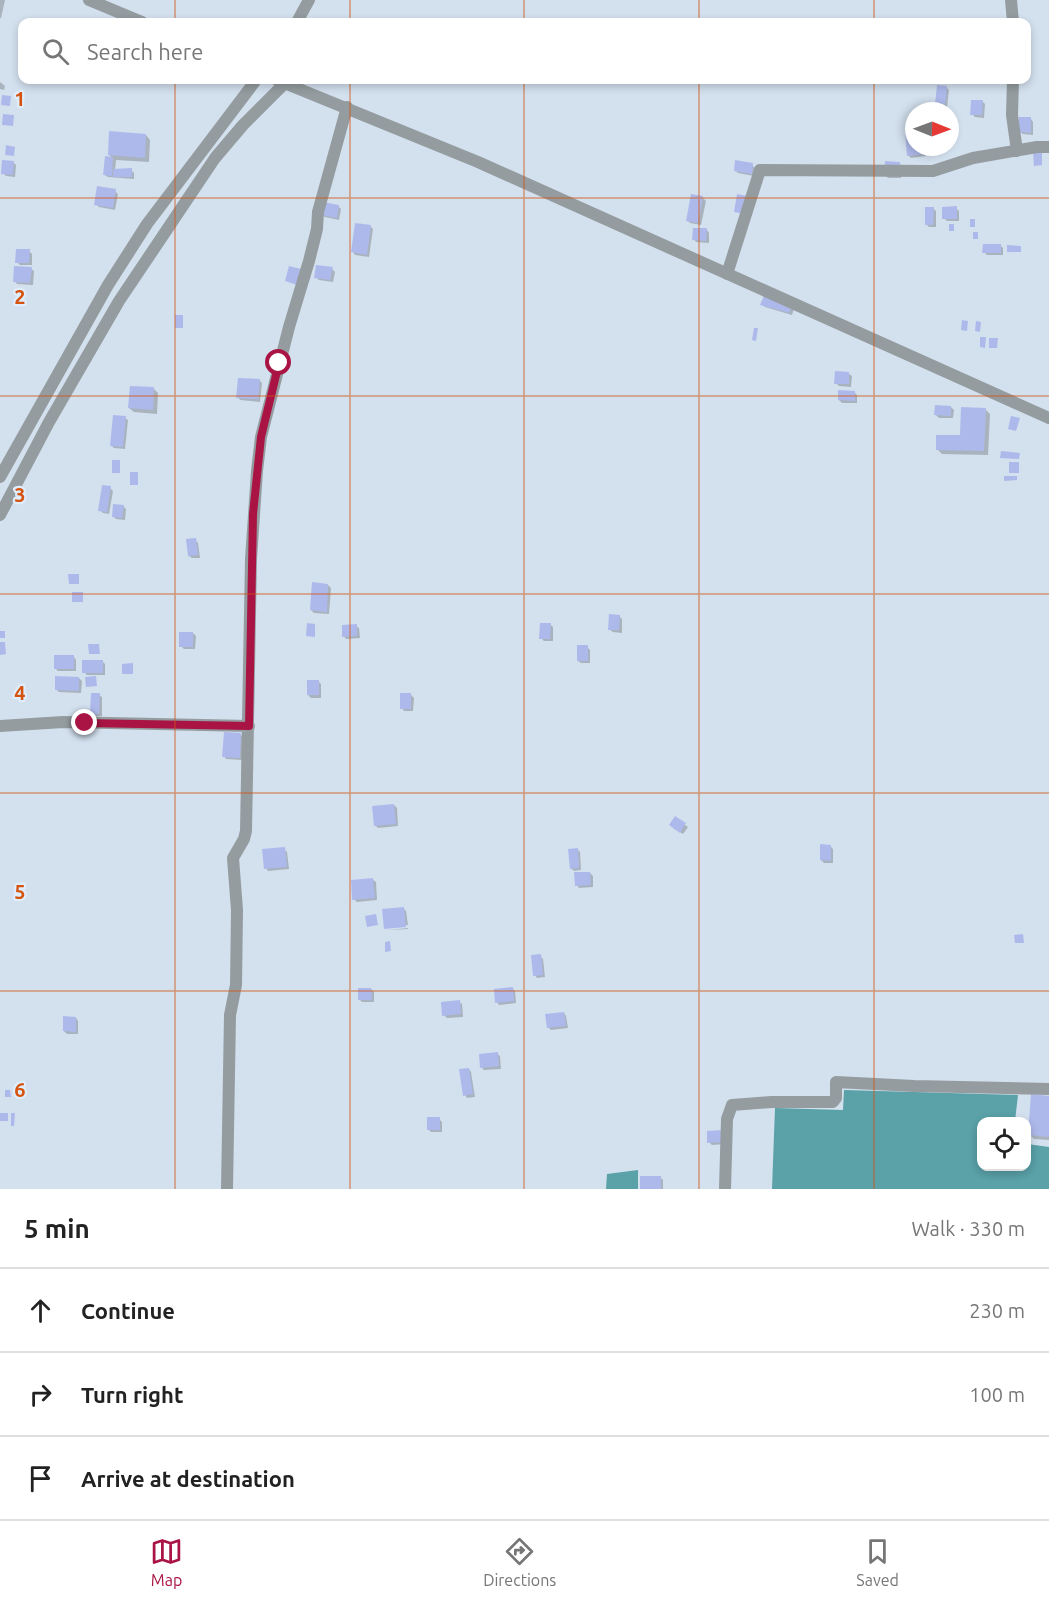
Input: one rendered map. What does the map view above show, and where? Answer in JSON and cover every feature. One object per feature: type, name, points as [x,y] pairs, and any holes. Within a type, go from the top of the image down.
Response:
[{"type":"street","points":[[89,0],[132,18]]},
{"type":"street","points":[[299,18],[309,0]]},
{"type":"street","points":[[1011,0],[1013,18]]},
{"type":"street","points":[[0,477],[108,285],[147,224],[253,84]]},
{"type":"street","points":[[0,515],[49,422],[119,301],[215,159],[278,84]]},
{"type":"street","points":[[285,84],[347,107],[478,162],[1049,418]]},
{"type":"street","points":[[1013,84],[1012,116],[1017,150]]},
{"type":"street","points":[[227,1189],[230,1015],[236,984],[237,910],[233,858],[246,831],[251,559],[261,437],[347,107]]},
{"type":"street","points":[[727,274],[760,170],[933,171],[973,158],[1049,147]]},
{"type":"street","points":[[0,726],[63,722],[249,726]]},
{"type":"street","points":[[725,1189],[727,1119],[732,1105],[771,1102],[833,1102],[836,1098],[836,1082],[1049,1089]]},
{"type":"water","points":[[844,1090],[1018,1095],[1015,1117],[977,1117],[977,1171],[1031,1171],[1031,1145],[1049,1147],[1049,1189],[772,1189],[775,1108],[843,1110]]},
{"type":"water","points":[[638,1170],[638,1189],[606,1189],[607,1174]]},
{"type":"building","points":[[937,85],[947,86],[945,102],[935,102]]},
{"type":"building","points":[[2,95],[11,96],[10,106],[1,105]]},
{"type":"building","points":[[971,100],[983,100],[982,115],[970,115]]},
{"type":"building","points":[[3,114],[14,115],[13,126],[2,125]]},
{"type":"building","points":[[1019,117],[1031,117],[1031,133],[1019,132]]},
{"type":"building","points":[[109,131],[146,134],[145,158],[108,155]]},
{"type":"building","points":[[6,145],[15,147],[14,156],[5,155]]},
{"type":"building","points":[[1033,152],[1042,152],[1042,165],[1034,166]]},
{"type":"building","points":[[105,156],[113,157],[112,176],[103,175]]},
{"type":"building","points":[[2,160],[14,161],[13,175],[1,174]]},
{"type":"building","points":[[735,160],[753,163],[752,174],[734,171]]},
{"type":"building","points":[[885,161],[900,162],[899,176],[884,176]]},
{"type":"building","points":[[132,168],[132,177],[113,177],[113,169]]},
{"type":"building","points":[[97,186],[116,189],[113,208],[94,205]]},
{"type":"building","points":[[691,194],[703,196],[698,223],[686,221]]},
{"type":"building","points":[[737,194],[747,196],[744,214],[734,212]]},
{"type":"building","points":[[323,202],[339,205],[337,218],[321,215]]},
{"type":"building","points":[[957,206],[957,219],[942,219],[942,207]]},
{"type":"building","points":[[925,207],[934,207],[933,225],[925,225]]},
{"type":"building","points":[[970,219],[975,219],[975,227],[970,227]]},
{"type":"building","points":[[355,223],[371,225],[367,255],[351,252]]},
{"type":"building","points":[[949,224],[954,224],[954,231],[949,231]]},
{"type":"building","points":[[693,228],[707,228],[706,241],[692,240]]},
{"type":"building","points":[[973,232],[978,232],[978,239],[973,239]]},
{"type":"building","points":[[983,244],[1001,244],[1001,253],[982,253]]},
{"type":"building","points":[[1007,245],[1021,246],[1021,252],[1007,252]]},
{"type":"building","points":[[16,249],[30,249],[29,263],[15,263]]},
{"type":"building","points":[[316,265],[333,267],[330,280],[314,278]]},
{"type":"building","points":[[14,266],[32,267],[30,283],[13,282]]},
{"type":"building","points":[[289,266],[301,269],[297,285],[285,281]]},
{"type":"building","points":[[765,293],[792,305],[789,313],[760,305]]},
{"type":"building","points":[[175,315],[183,315],[183,328],[175,328]]},
{"type":"building","points":[[962,320],[968,321],[967,331],[961,330]]},
{"type":"building","points":[[976,321],[981,322],[980,332],[975,331]]},
{"type":"building","points":[[754,328],[758,328],[756,341],[752,340]]},
{"type":"building","points":[[980,337],[986,337],[985,348],[980,347]]},
{"type":"building","points":[[989,338],[998,338],[997,348],[989,348]]},
{"type":"building","points":[[835,371],[849,372],[849,384],[834,384]]},
{"type":"building","points":[[238,378],[260,379],[258,399],[236,398]]},
{"type":"building","points":[[130,386],[154,387],[153,410],[128,408]]},
{"type":"building","points":[[838,390],[855,391],[855,401],[838,400]]},
{"type":"building","points":[[935,405],[951,406],[951,416],[934,415]]},
{"type":"building","points":[[961,407],[986,408],[984,451],[936,450],[936,435],[960,435]]},
{"type":"building","points":[[113,415],[126,416],[123,447],[110,446]]},
{"type":"building","points":[[1011,416],[1020,418],[1016,431],[1008,429]]},
{"type":"building","points":[[1001,451],[1020,453],[1019,459],[1000,458]]},
{"type":"building","points":[[112,460],[120,460],[120,473],[112,473]]},
{"type":"building","points":[[1009,462],[1019,462],[1019,473],[1009,473]]},
{"type":"building","points":[[130,472],[138,472],[138,485],[130,485]]},
{"type":"building","points":[[1004,476],[1017,476],[1017,480],[1004,481]]},
{"type":"building","points":[[102,485],[111,486],[107,512],[98,511]]},
{"type":"building","points":[[113,504],[124,505],[122,518],[112,517]]},
{"type":"building","points":[[196,538],[198,555],[188,556],[186,539]]},
{"type":"building","points":[[68,574],[79,574],[79,584],[69,584]]},
{"type":"building","points":[[312,582],[328,584],[327,612],[310,610]]},
{"type":"building","points":[[72,592],[83,592],[83,602],[72,602]]},
{"type":"building","points":[[609,614],[620,615],[619,630],[608,630]]},
{"type":"building","points":[[307,623],[315,624],[315,637],[306,636]]},
{"type":"building","points":[[540,623],[551,623],[550,639],[539,639]]},
{"type":"building","points":[[357,624],[357,636],[342,637],[342,625]]},
{"type":"building","points":[[0,631],[5,631],[5,638],[0,638]]},
{"type":"building","points":[[179,632],[193,632],[193,647],[179,647]]},
{"type":"building","points":[[0,642],[5,642],[6,654],[0,655]]},
{"type":"building","points":[[88,644],[99,644],[100,654],[89,654]]},
{"type":"building","points":[[577,645],[588,645],[588,661],[577,661]]},
{"type":"building","points":[[54,655],[74,655],[74,669],[54,669]]},
{"type":"building","points":[[82,660],[103,660],[103,673],[82,673]]},
{"type":"building","points":[[133,663],[133,674],[122,674],[122,664]]},
{"type":"building","points":[[55,676],[79,677],[79,691],[55,690]]},
{"type":"building","points":[[96,676],[97,686],[86,687],[85,677]]},
{"type":"building","points":[[307,680],[319,680],[319,695],[307,695]]},
{"type":"building","points":[[91,693],[100,693],[99,714],[90,714]]},
{"type":"building","points":[[400,693],[411,693],[411,709],[400,709]]},
{"type":"building","points":[[224,732],[241,733],[240,758],[222,757]]},
{"type":"building","points":[[394,804],[396,824],[374,826],[372,806]]},
{"type":"building","points":[[675,816],[686,823],[680,833],[669,825]]},
{"type":"building","points":[[820,844],[831,845],[831,861],[820,860]]},
{"type":"building","points":[[285,847],[287,867],[264,869],[262,849]]},
{"type":"building","points":[[578,848],[579,868],[570,869],[568,849]]},
{"type":"building","points":[[574,872],[590,872],[591,885],[575,886]]},
{"type":"building","points":[[373,878],[375,898],[352,900],[351,880]]},
{"type":"building","points":[[404,907],[406,927],[384,929],[382,909]]},
{"type":"building","points":[[376,914],[378,925],[367,927],[365,916]]},
{"type":"building","points":[[1023,934],[1024,943],[1015,943],[1014,935]]},
{"type":"building","points":[[390,941],[391,951],[385,952],[385,942]]},
{"type":"building","points":[[541,954],[543,975],[533,976],[531,955]]},
{"type":"building","points":[[513,987],[514,1001],[495,1003],[494,989]]},
{"type":"building","points":[[358,988],[371,988],[372,1000],[358,1000]]},
{"type":"building","points":[[460,1000],[461,1014],[442,1016],[441,1002]]},
{"type":"building","points":[[564,1012],[566,1026],[547,1028],[545,1014]]},
{"type":"building","points":[[63,1016],[76,1017],[76,1032],[63,1031]]},
{"type":"building","points":[[498,1052],[499,1066],[480,1068],[479,1054]]},
{"type":"building","points":[[469,1068],[473,1094],[463,1096],[459,1069]]},
{"type":"building","points":[[5,1090],[10,1090],[11,1097],[5,1097]]},
{"type":"building","points":[[1031,1094],[1049,1096],[1049,1137],[1031,1135]]},
{"type":"building","points":[[0,1113],[8,1113],[8,1121],[0,1121]]},
{"type":"building","points":[[11,1113],[15,1113],[14,1126],[11,1126]]},
{"type":"building","points":[[427,1117],[440,1117],[440,1130],[427,1130]]},
{"type":"building","points":[[723,1130],[724,1142],[707,1143],[707,1131]]},
{"type":"building","points":[[640,1176],[661,1176],[661,1189],[640,1189]]},
{"type":"route","points":[[85,723],[249,726],[253,514],[261,437],[279,363]]}]
